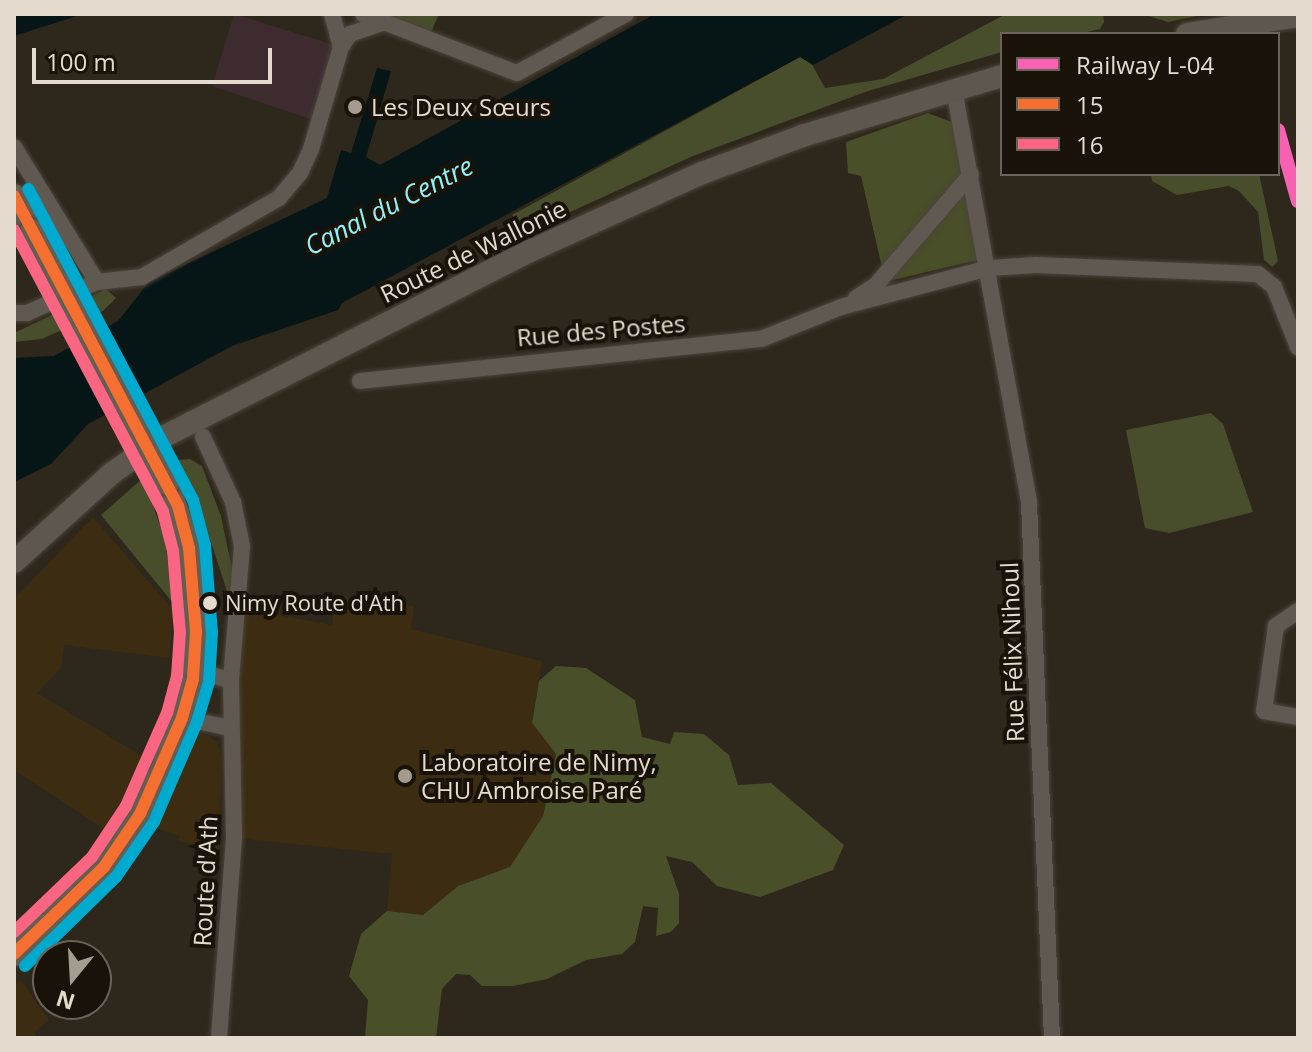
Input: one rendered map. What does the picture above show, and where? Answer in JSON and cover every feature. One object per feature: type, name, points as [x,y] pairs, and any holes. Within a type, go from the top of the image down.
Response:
[{"type":"main road","points":[[1199,32],[1298,16]]},
{"type":"main road","name":"Route de Wallonie","points":[[14,562],[112,473],[225,404],[627,206],[802,136],[1000,77]]},
{"type":"main road","points":[[14,196],[167,483],[189,548],[196,610],[194,669],[182,718],[161,773],[123,841],[86,886],[14,954]]},
{"type":"street","points":[[332,14],[341,47]]},
{"type":"street","points":[[363,14],[517,73],[626,14]]},
{"type":"street","points":[[14,313],[27,313],[97,282],[142,277],[289,189],[311,149],[341,47],[350,34],[385,22]]},
{"type":"street","points":[[954,89],[989,268]]},
{"type":"street","points":[[14,147],[97,282]]},
{"type":"street","name":"Rue des Postes","points":[[841,307],[876,285],[971,174]]},
{"type":"street","name":"Rue des Postes","points":[[360,381],[761,339],[841,307],[989,268],[1201,270],[1258,274],[1274,287],[1298,347]]},
{"type":"street","name":"Rue Félix Nihoul","points":[[989,268],[1029,503],[1052,1038]]},
{"type":"street","name":"Route d'Ath","points":[[203,437],[233,502],[242,546],[231,681],[234,838],[219,1038]]},
{"type":"street","points":[[1298,611],[1276,626],[1264,711],[1298,717]]},
{"type":"street","points":[[194,669],[231,681]]},
{"type":"street","points":[[182,718],[230,728]]},
{"type":"shaded area","points":[[234,14],[341,47],[319,122],[212,86]]},
{"type":"shaded area","points":[[93,517],[174,611],[169,658],[64,645],[61,668],[37,693],[147,759],[106,830],[14,770],[14,599]]},
{"type":"shaded area","points":[[336,596],[414,606],[411,629],[542,661],[532,723],[556,754],[543,816],[511,867],[458,886],[423,915],[387,911],[392,854],[234,838],[238,613],[257,611],[332,625]]},
{"type":"shaded area","points":[[200,732],[217,741],[221,757],[219,850],[178,841],[180,836],[153,827],[189,742]]},
{"type":"shaded area","points":[[21,980],[32,996],[32,1020],[49,1020],[35,1032],[37,1038],[14,1038],[14,986]]},
{"type":"green space","points":[[363,14],[439,14],[429,37]]},
{"type":"green space","points":[[1006,14],[1103,14],[1104,22],[1100,29],[1087,32],[1000,32],[1000,53],[868,91],[693,156],[522,234],[512,215],[800,57],[809,59],[825,88],[883,79]]},
{"type":"green space","points":[[1142,14],[1207,14],[1168,22]]},
{"type":"green space","points":[[928,113],[954,123],[978,260],[893,280],[884,276],[861,176],[848,173],[846,142]]},
{"type":"green space","points":[[1151,176],[1259,176],[1278,261],[1272,267],[1264,260],[1258,212],[1239,191],[1229,186],[1177,195],[1152,181]]},
{"type":"green space","points":[[106,289],[116,298],[103,311],[42,339],[14,342],[14,333]]},
{"type":"green space","points":[[1211,413],[1223,424],[1253,512],[1169,533],[1145,528],[1126,430]]},
{"type":"green space","points":[[190,459],[202,466],[221,516],[237,592],[234,613],[199,505],[178,460]]},
{"type":"green space","points":[[143,478],[165,539],[173,603],[101,515]]},
{"type":"green space","points":[[556,666],[586,668],[635,700],[642,737],[670,744],[674,732],[704,734],[729,755],[738,785],[771,783],[844,845],[833,870],[760,897],[717,886],[692,862],[666,856],[679,894],[679,923],[671,932],[656,936],[658,908],[643,906],[635,942],[622,954],[586,960],[547,979],[513,986],[482,986],[470,975],[456,974],[442,989],[436,1038],[365,1038],[368,1000],[349,976],[361,934],[387,911],[423,915],[458,886],[510,867],[543,816],[556,754],[532,723],[539,681]]},
{"type":"water","points":[[83,14],[14,36],[14,16]]},
{"type":"water","name":"Canal du Centre","points":[[655,14],[908,14],[813,65],[800,57],[342,303],[338,310],[232,346],[88,424],[51,464],[14,482],[14,358],[54,356],[118,321],[149,282],[327,198],[341,150],[351,153],[377,68],[391,71],[366,157],[380,165]]},
{"type":"pier","points":[[104,324],[144,399],[110,417],[70,343]]},
{"type":"rail line","name":"L-04","points":[[1280,137],[1298,201]]},
{"type":"transit line","points":[[25,966],[116,877],[154,822],[197,722],[209,682],[212,633],[205,545],[193,500],[28,189]]},
{"type":"transit line","name":"15","points":[[14,196],[178,506],[189,548],[196,632],[193,679],[182,718],[140,814],[104,867],[14,954]]},
{"type":"transit line","name":"16","points":[[14,230],[163,512],[173,551],[180,632],[177,676],[167,713],[126,806],[92,857],[14,932]]},
{"type":"place","name":"Les Deux Sœurs","points":[[355,107]]},
{"type":"place","name":"Nimy Route d'Ath","points":[[210,603]]},
{"type":"place","name":"Laboratoire de Nimy, CHU Ambroise Paré","points":[[405,776]]}]
